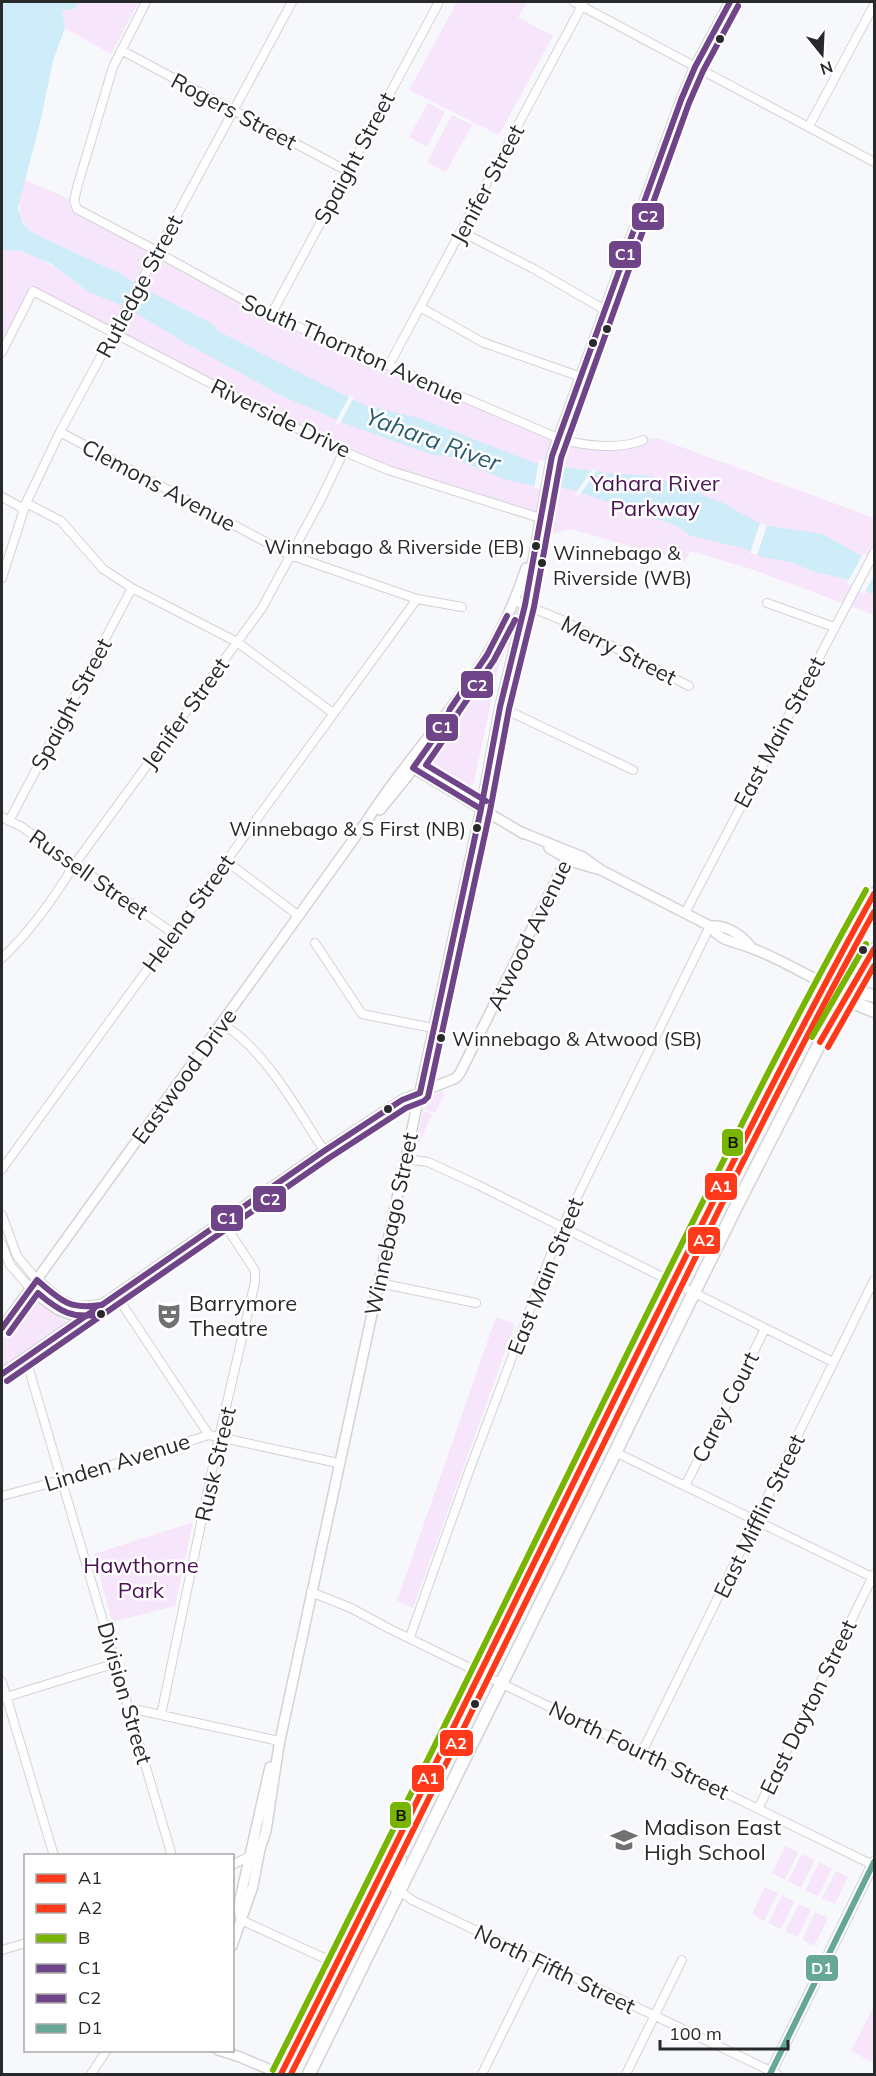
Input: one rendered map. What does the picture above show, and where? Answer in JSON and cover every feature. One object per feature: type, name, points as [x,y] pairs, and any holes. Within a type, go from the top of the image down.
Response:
[{"type":"main road","points":[[280,2074],[397,1846],[480,1672],[673,1282],[825,984],[874,894]]},
{"type":"main road","points":[[873,952],[871,963],[874,972]]},
{"type":"main road","points":[[309,2074],[501,1682],[813,1056],[873,952]]},
{"type":"main road","points":[[825,984],[833,993],[874,996]]},
{"type":"main road","points":[[848,994],[874,1011]]},
{"type":"main road","points":[[397,1846],[400,1860],[391,1882],[400,1891]]},
{"type":"street","points":[[121,50],[146,2]]},
{"type":"street","name":"Rutledge Street","points":[[2,578],[25,506],[60,432],[292,2]]},
{"type":"street","name":"Spaight Street","points":[[271,315],[439,2]]},
{"type":"street","name":"Winnebago Street","points":[[234,1940],[253,1886],[266,1831],[279,1743],[481,809],[500,706],[525,605],[552,456],[642,204],[695,67],[730,2]]},
{"type":"street","points":[[580,3],[874,162]]},
{"type":"street","name":"Jenifer Street","points":[[389,365],[462,232],[580,3]]},
{"type":"street","points":[[809,126],[874,5]]},
{"type":"street","name":"Rogers Street","points":[[121,50],[347,171]]},
{"type":"street","name":"South Thornton Avenue","points":[[121,50],[113,67],[78,184],[74,201],[77,209],[271,315],[558,438],[576,444],[612,445],[643,440]]},
{"type":"street","points":[[462,232],[534,269],[605,310]]},
{"type":"street","name":"Riverside Drive","points":[[2,352],[33,291],[282,422],[344,451],[388,470],[540,518]]},
{"type":"street","points":[[420,307],[488,345],[581,377]]},
{"type":"street","name":"Clemons Avenue","points":[[60,432],[290,555],[417,599],[462,607]]},
{"type":"street","name":"Jenifer Street","points":[[2,958],[29,928],[262,608],[320,501],[344,451]]},
{"type":"street","points":[[2,497],[54,516],[103,569],[132,588],[237,642],[333,713]]},
{"type":"street","name":"Eastwood Drive","points":[[2,1328],[222,1024],[392,782],[450,709],[487,655],[515,601],[535,543]]},
{"type":"street","name":"East Main Street","points":[[685,912],[874,554]]},
{"type":"street","name":"Spaight Street","points":[[5,819],[132,588]]},
{"type":"street","name":"Helena Street","points":[[2,1169],[417,599]]},
{"type":"street","name":"Merry Street","points":[[515,601],[562,620],[689,686]]},
{"type":"street","points":[[767,603],[834,627]]},
{"type":"street","points":[[500,706],[633,770]]},
{"type":"street","name":"Eastwood Drive","points":[[366,822],[382,807],[413,768],[444,724],[450,709]]},
{"type":"street","points":[[413,768],[521,832],[602,870],[710,926],[719,926],[739,935],[751,947],[825,984]]},
{"type":"street","name":"Russell Street","points":[[5,819],[22,827],[174,934]]},
{"type":"street","name":"Atwood Avenue","points":[[2,1374],[324,1151],[402,1100],[450,1082],[460,1073],[569,855]]},
{"type":"street","points":[[226,861],[299,916]]},
{"type":"street","name":"East Main Street","points":[[410,1637],[508,1366],[562,1228],[710,926]]},
{"type":"street","points":[[315,943],[362,1014],[433,1028]]},
{"type":"street","points":[[222,1024],[241,1036],[256,1051],[324,1151]]},
{"type":"street","points":[[405,1159],[433,1164],[833,1362]]},
{"type":"street","points":[[2,1215],[5,1235],[34,1285]]},
{"type":"street","name":"Rusk Street","points":[[161,1715],[219,1437],[256,1276],[252,1266],[223,1222]]},
{"type":"street","points":[[2,1244],[9,1265],[34,1285],[71,1307],[98,1307]]},
{"type":"street","name":"East Mifflin Street","points":[[642,1752],[833,1362],[872,1292],[874,1280]]},
{"type":"street","points":[[379,1283],[476,1303]]},
{"type":"street","points":[[116,1295],[209,1435]]},
{"type":"street","name":"Carey Court","points":[[685,1486],[765,1329]]},
{"type":"street","name":"Division Street","points":[[26,1359],[171,1854]]},
{"type":"street","name":"Linden Avenue","points":[[2,1496],[209,1435],[338,1463]]},
{"type":"street","points":[[615,1452],[874,1576]]},
{"type":"street","name":"East Dayton Street","points":[[758,1809],[874,1576]]},
{"type":"street","name":"North Fourth Street","points":[[311,1592],[351,1608],[874,1864]]},
{"type":"street","points":[[4,1698],[116,1663]]},
{"type":"street","points":[[2,1682],[4,1698],[53,1854]]},
{"type":"street","points":[[129,1708],[279,1743]]},
{"type":"street","name":"Winnebago Street","points":[[241,1920],[239,1909],[249,1857],[273,1757],[279,1743]]},
{"type":"street","points":[[234,1864],[260,1849]]},
{"type":"street","points":[[773,2074],[874,1864]]},
{"type":"street","name":"North Fifth Street","points":[[400,1891],[412,1900],[773,2074]]},
{"type":"street","points":[[241,1920],[337,1964]]},
{"type":"street","points":[[2,1950],[24,1944]]},
{"type":"street","points":[[482,2074],[538,1960]]},
{"type":"street","points":[[626,2074],[682,1960]]},
{"type":"street","points":[[91,2074],[106,2052]]},
{"type":"street","points":[[236,2054],[280,2074]]},
{"type":"green space","points":[[79,2],[139,2],[111,54],[65,28],[62,11],[75,9]]},
{"type":"green space","points":[[457,2],[527,2],[518,17],[553,36],[499,135],[409,90]]},
{"type":"green space","points":[[428,103],[445,112],[427,147],[409,137]]},
{"type":"green space","points":[[452,115],[472,125],[446,172],[427,162]]},
{"type":"green space","name":"Yahara River Parkway","points":[[25,180],[74,201],[75,206],[260,310],[558,438],[612,445],[657,438],[874,518],[874,615],[754,570],[690,551],[685,562],[571,529],[536,538],[540,519],[361,457],[34,291],[2,352],[2,250],[14,250],[37,257],[58,269],[87,291],[139,286],[121,274],[31,232],[20,213]]},
{"type":"green space","points":[[518,611],[511,639],[498,668],[474,782],[468,789],[460,790],[424,768],[421,762],[484,671]]},
{"type":"green space","points":[[440,1092],[444,1095],[435,1113],[424,1109],[431,1097]]},
{"type":"green space","points":[[423,1111],[432,1114],[419,1143],[416,1142]]},
{"type":"green space","points":[[32,1299],[69,1323],[2,1369],[2,1340]]},
{"type":"green space","points":[[496,1317],[515,1324],[413,1608],[397,1601]]},
{"type":"green space","name":"Hawthorne Park","points":[[193,1522],[175,1606],[112,1622],[94,1554]]},
{"type":"green space","points":[[785,1846],[798,1852],[785,1880],[772,1873]]},
{"type":"green space","points":[[802,1854],[815,1860],[801,1888],[788,1881]]},
{"type":"green space","points":[[819,1862],[832,1869],[818,1896],[805,1890]]},
{"type":"green space","points":[[836,1871],[848,1877],[835,1904],[822,1898]]},
{"type":"green space","points":[[765,1887],[778,1893],[764,1921],[752,1914]]},
{"type":"green space","points":[[782,1895],[794,1902],[781,1929],[768,1923]]},
{"type":"green space","points":[[799,1904],[811,1910],[798,1937],[785,1931]]},
{"type":"green space","points":[[815,1912],[828,1918],[814,1946],[802,1939]]},
{"type":"green space","points":[[874,2006],[874,2063],[851,2051]]},
{"type":"water","name":"Yahara River","points":[[2,2],[79,2],[75,9],[62,11],[65,28],[53,61],[18,208],[23,223],[31,232],[121,274],[139,286],[209,322],[220,332],[364,405],[419,418],[535,463],[616,474],[645,475],[672,482],[723,503],[769,526],[823,534],[874,563],[874,595],[846,579],[812,571],[790,562],[762,557],[743,548],[691,536],[677,526],[570,489],[530,485],[503,479],[451,457],[430,454],[349,425],[284,397],[182,341],[128,308],[87,291],[50,263],[21,251],[2,250]]},
{"type":"pier","points":[[136,281],[149,287],[134,315],[121,308]]},
{"type":"pier","points":[[350,395],[354,397],[339,425],[335,423]]},
{"type":"pier","points":[[539,460],[562,465],[557,491],[534,488]]},
{"type":"pier","points":[[593,469],[597,470],[579,496],[575,494]]},
{"type":"pier","points":[[760,523],[767,525],[757,555],[750,553]]},
{"type":"pier","points":[[863,554],[874,559],[874,575],[864,594],[847,583]]},
{"type":"transit line","name":"C1","points":[[2,1374],[324,1151],[402,1100],[420,1093],[481,809],[500,707],[525,605],[552,456],[681,100],[695,67],[730,2]]},
{"type":"transit line","name":"C2","points":[[7,1381],[329,1158],[406,1108],[428,1097],[490,811],[509,709],[534,607],[561,458],[689,103],[703,71],[738,6]]},
{"type":"transit line","name":"C1","points":[[481,809],[413,768],[444,724],[450,709],[487,655],[507,616]]},
{"type":"transit line","name":"C2","points":[[486,801],[426,765],[494,660],[515,620]]},
{"type":"transit line","name":"B","points":[[273,2070],[716,1176],[804,1003],[866,890]]},
{"type":"transit line","name":"A1","points":[[281,2074],[724,1181],[812,1008],[874,894]]},
{"type":"transit line","name":"A2","points":[[291,2074],[730,1187],[874,912]]},
{"type":"transit line","name":"B","points":[[812,1037],[866,944]]},
{"type":"transit line","name":"A1","points":[[820,1042],[874,949]]},
{"type":"transit line","name":"A2","points":[[828,1047],[874,966]]},
{"type":"transit line","name":"C1","points":[[2,1328],[37,1280],[59,1298],[73,1305],[101,1305]]},
{"type":"transit line","name":"C2","points":[[9,1333],[38,1293],[68,1313],[83,1316],[102,1314]]},
{"type":"transit line","name":"D1","points":[[770,2074],[874,1862]]},
{"type":"place","name":"Winnebago & Riverside (EB)","points":[[536,546]]},
{"type":"place","name":"Winnebago & Riverside (WB)","points":[[542,563]]},
{"type":"place","name":"Winnebago & S First (NB)","points":[[477,828]]},
{"type":"place","name":"Winnebago & Atwood (SB)","points":[[441,1038]]},
{"type":"place","name":"Barrymore Theatre","points":[[169,1316]]},
{"type":"place","name":"Madison East High School","points":[[624,1840]]}]
